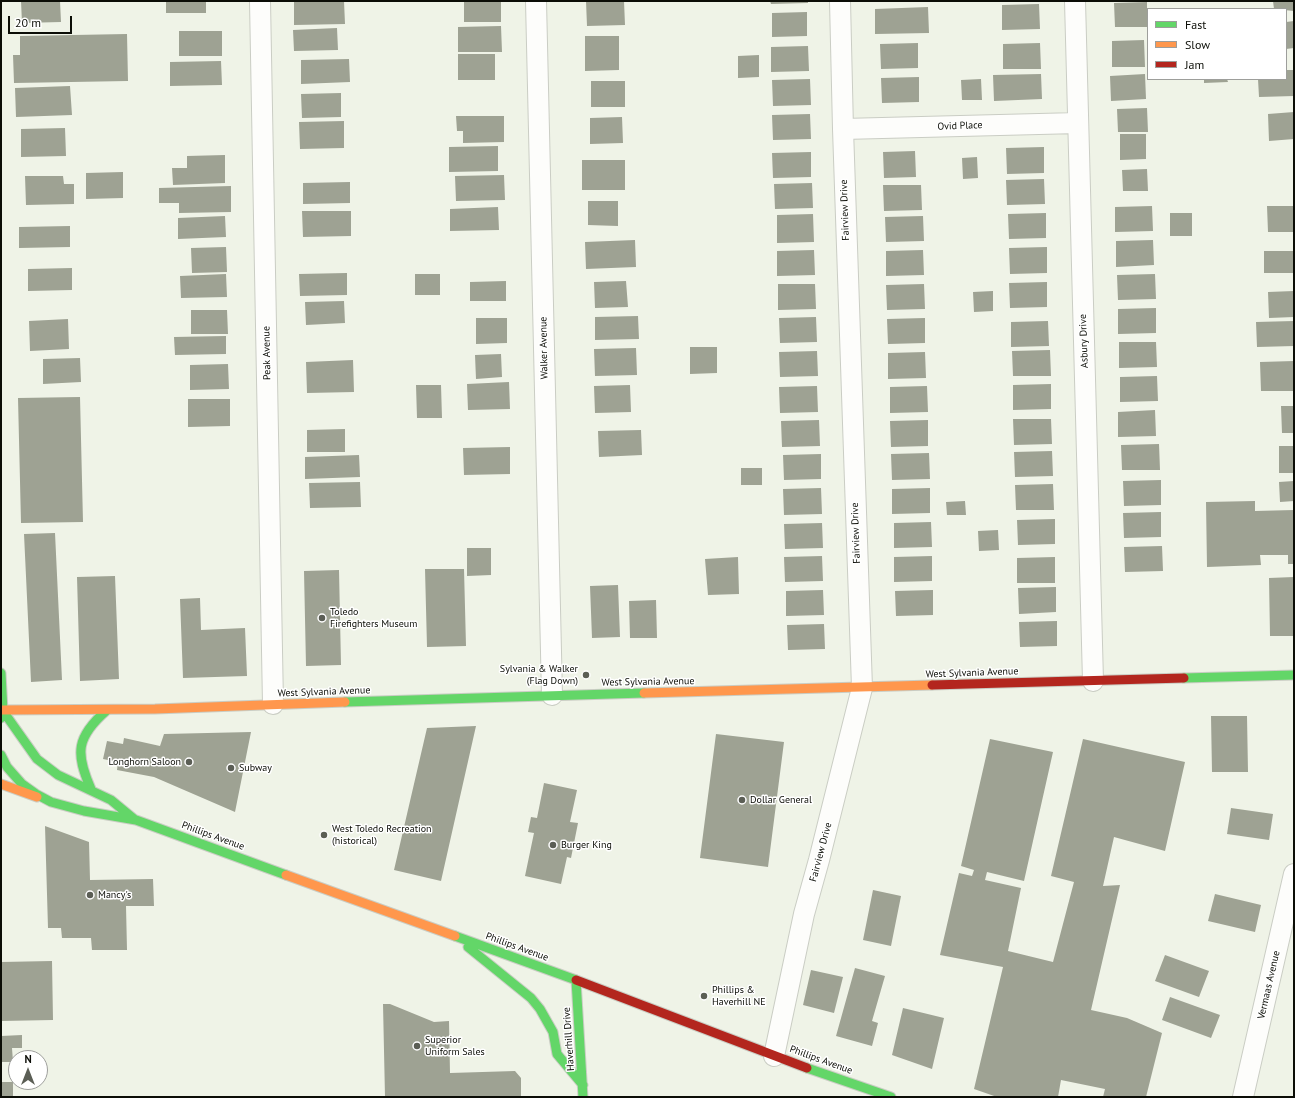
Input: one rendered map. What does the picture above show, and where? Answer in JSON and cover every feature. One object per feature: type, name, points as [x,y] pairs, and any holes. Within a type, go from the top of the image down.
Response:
[{"type":"main road","points":[[1,673],[2,713]]},
{"type":"main road","name":"West Sylvania Avenue","points":[[2,713],[552,695],[862,688],[1294,675]]},
{"type":"main road","points":[[92,789],[82,770],[78,754],[83,737],[91,722],[107,710]]},
{"type":"main road","name":"Phillips Avenue","points":[[2,713],[37,759],[58,775],[92,789],[111,800],[136,820]]},
{"type":"main road","name":"Phillips Avenue","points":[[1,755],[2,760],[16,778],[39,797],[70,808],[136,820],[452,934],[774,1056],[891,1097]]},
{"type":"main road","points":[[1,784],[39,797]]},
{"type":"main road","points":[[452,934],[531,998],[540,1009],[553,1032],[557,1054],[583,1085]]},
{"type":"main road","name":"Haverhill Drive","points":[[576,980],[584,1097]]},
{"type":"street","name":"Peak Avenue","points":[[260,1],[273,704]]},
{"type":"street","name":"Walker Avenue","points":[[536,1],[552,695]]},
{"type":"street","name":"Fairview Drive","points":[[774,1056],[804,914],[862,688],[842,129],[840,1]]},
{"type":"street","name":"Asbury Drive","points":[[1075,1],[1093,680]]},
{"type":"street","name":"Ovid Place","points":[[842,129],[1078,123]]},
{"type":"street","name":"Vermaas Avenue","points":[[1243,1097],[1294,874]]},
{"type":"building","points":[[21,1],[60,1],[61,22],[22,23]]},
{"type":"building","points":[[166,1],[206,1],[206,13],[166,13]]},
{"type":"building","points":[[294,1],[344,1],[345,24],[294,25]]},
{"type":"building","points":[[464,1],[501,1],[501,22],[464,22]]},
{"type":"building","points":[[586,1],[624,1],[625,25],[587,26]]},
{"type":"building","points":[[770,1],[808,1],[808,3],[771,4]]},
{"type":"building","points":[[1273,1],[1294,1],[1294,11],[1287,10],[1287,8],[1274,8]]},
{"type":"building","points":[[1147,2],[1147,27],[1115,27],[1114,3]]},
{"type":"building","points":[[1039,4],[1040,29],[1002,30],[1002,5]]},
{"type":"building","points":[[928,7],[929,33],[875,34],[875,9]]},
{"type":"building","points":[[807,12],[807,36],[772,37],[772,13]]},
{"type":"building","points":[[1294,21],[1294,48],[1287,49],[1287,22]]},
{"type":"building","points":[[501,26],[502,52],[458,52],[458,27]]},
{"type":"building","points":[[337,28],[338,50],[294,51],[293,30]]},
{"type":"building","points":[[179,31],[222,31],[222,56],[179,56]]},
{"type":"building","points":[[127,34],[128,81],[14,83],[13,55],[20,55],[20,36]]},
{"type":"building","points":[[585,36],[619,36],[619,70],[585,71]]},
{"type":"building","points":[[1144,40],[1145,67],[1112,67],[1112,41]]},
{"type":"building","points":[[918,43],[918,68],[881,69],[880,44]]},
{"type":"building","points":[[1040,43],[1041,69],[1003,69],[1003,44]]},
{"type":"building","points":[[808,46],[809,71],[771,72],[771,47]]},
{"type":"building","points":[[458,54],[495,54],[495,80],[458,80]]},
{"type":"building","points":[[759,55],[759,77],[738,78],[738,56]]},
{"type":"building","points":[[349,59],[350,82],[301,84],[301,60]]},
{"type":"building","points":[[221,61],[222,85],[170,86],[170,62]]},
{"type":"building","points":[[1287,70],[1294,70],[1294,96],[1259,97],[1258,80],[1287,80]]},
{"type":"building","points":[[1041,74],[1042,99],[994,101],[993,75]]},
{"type":"building","points":[[1145,74],[1146,99],[1111,101],[1110,76]]},
{"type":"building","points":[[919,77],[919,102],[882,103],[881,78]]},
{"type":"building","points":[[810,79],[811,105],[773,106],[772,80]]},
{"type":"building","points":[[981,79],[982,100],[962,100],[961,80]]},
{"type":"building","points":[[1204,80],[1227,80],[1228,82],[1204,83]]},
{"type":"building","points":[[591,81],[625,81],[625,107],[591,107]]},
{"type":"building","points":[[70,86],[72,115],[16,117],[15,88]]},
{"type":"building","points":[[341,93],[341,117],[302,118],[301,94]]},
{"type":"building","points":[[1147,108],[1148,132],[1118,132],[1117,109]]},
{"type":"building","points":[[1294,112],[1294,139],[1269,141],[1268,114]]},
{"type":"building","points":[[810,114],[811,139],[773,140],[772,115]]},
{"type":"building","points":[[456,116],[504,116],[504,142],[463,143],[463,131],[457,131]]},
{"type":"building","points":[[622,117],[623,143],[590,144],[590,118]]},
{"type":"building","points":[[344,121],[344,148],[300,149],[299,122]]},
{"type":"building","points":[[65,128],[66,156],[21,157],[21,129]]},
{"type":"building","points":[[1120,134],[1146,134],[1146,159],[1120,160]]},
{"type":"building","points":[[498,146],[498,171],[449,172],[449,147]]},
{"type":"building","points":[[1044,147],[1044,173],[1007,174],[1006,148]]},
{"type":"building","points":[[915,151],[916,177],[884,178],[883,152]]},
{"type":"building","points":[[811,152],[811,177],[773,178],[772,153]]},
{"type":"building","points":[[225,155],[225,183],[173,185],[172,168],[187,168],[187,156]]},
{"type":"building","points":[[977,157],[978,178],[963,179],[962,158]]},
{"type":"building","points":[[582,160],[625,160],[625,190],[582,190]]},
{"type":"building","points":[[1147,169],[1148,191],[1123,191],[1122,170]]},
{"type":"building","points":[[123,172],[123,198],[86,199],[86,173]]},
{"type":"building","points":[[504,175],[505,200],[456,201],[455,176]]},
{"type":"building","points":[[25,176],[63,176],[64,184],[74,184],[74,204],[26,205]]},
{"type":"building","points":[[1044,179],[1045,204],[1007,205],[1006,180]]},
{"type":"building","points":[[350,182],[350,203],[303,204],[303,183]]},
{"type":"building","points":[[812,183],[813,208],[775,209],[774,184]]},
{"type":"building","points":[[883,185],[921,185],[922,210],[884,211]]},
{"type":"building","points":[[231,186],[231,212],[179,213],[179,203],[159,203],[159,188]]},
{"type":"building","points":[[588,201],[618,201],[618,226],[588,225]]},
{"type":"building","points":[[1152,206],[1153,231],[1115,232],[1115,207]]},
{"type":"building","points":[[1267,206],[1294,206],[1294,232],[1268,232]]},
{"type":"building","points":[[498,207],[499,230],[450,231],[450,209]]},
{"type":"building","points":[[302,211],[351,211],[351,236],[303,237]]},
{"type":"building","points":[[1046,213],[1046,238],[1009,239],[1008,214]]},
{"type":"building","points":[[1170,213],[1192,213],[1192,236],[1170,236]]},
{"type":"building","points":[[813,214],[814,242],[777,243],[777,215]]},
{"type":"building","points":[[225,216],[226,237],[178,239],[178,218]]},
{"type":"building","points":[[923,216],[924,241],[886,242],[885,217]]},
{"type":"building","points":[[70,226],[70,247],[19,248],[19,227]]},
{"type":"building","points":[[635,240],[636,267],[586,269],[585,242]]},
{"type":"building","points":[[1153,240],[1154,265],[1116,267],[1116,241]]},
{"type":"building","points":[[226,247],[227,272],[192,273],[191,248]]},
{"type":"building","points":[[1047,247],[1047,273],[1010,274],[1009,248]]},
{"type":"building","points":[[814,250],[815,275],[777,276],[777,251]]},
{"type":"building","points":[[923,250],[924,275],[886,276],[886,251]]},
{"type":"building","points":[[1264,251],[1294,251],[1294,273],[1264,273]]},
{"type":"building","points":[[72,268],[72,290],[28,291],[28,269]]},
{"type":"building","points":[[347,273],[347,295],[300,296],[299,274]]},
{"type":"building","points":[[226,274],[227,297],[181,298],[180,276]]},
{"type":"building","points":[[415,274],[440,274],[440,295],[415,295]]},
{"type":"building","points":[[1155,274],[1156,299],[1118,300],[1117,275]]},
{"type":"building","points":[[506,281],[506,301],[470,301],[470,282]]},
{"type":"building","points":[[626,281],[628,307],[595,308],[594,282]]},
{"type":"building","points":[[1047,282],[1047,307],[1010,308],[1009,283]]},
{"type":"building","points":[[778,284],[815,284],[816,309],[778,310]]},
{"type":"building","points":[[924,284],[925,309],[887,310],[886,285]]},
{"type":"building","points":[[993,291],[993,311],[974,312],[973,292]]},
{"type":"building","points":[[1294,291],[1294,317],[1269,318],[1268,292]]},
{"type":"building","points":[[344,301],[345,323],[306,325],[305,302]]},
{"type":"building","points":[[1156,308],[1156,333],[1118,334],[1118,309]]},
{"type":"building","points":[[191,310],[227,310],[228,334],[191,334]]},
{"type":"building","points":[[638,316],[639,339],[595,340],[595,317]]},
{"type":"building","points":[[816,317],[817,342],[780,343],[779,318]]},
{"type":"building","points":[[476,318],[507,318],[507,343],[476,344]]},
{"type":"building","points":[[925,318],[925,343],[888,344],[887,319]]},
{"type":"building","points":[[68,319],[69,349],[30,351],[29,321]]},
{"type":"building","points":[[1048,321],[1049,346],[1011,347],[1011,322]]},
{"type":"building","points":[[1294,321],[1294,346],[1257,347],[1256,322]]},
{"type":"building","points":[[226,336],[226,354],[175,355],[174,337]]},
{"type":"building","points":[[1119,342],[1156,342],[1157,367],[1119,368]]},
{"type":"building","points":[[690,347],[717,347],[717,373],[690,374]]},
{"type":"building","points":[[636,348],[637,375],[595,376],[594,349]]},
{"type":"building","points":[[1050,350],[1051,376],[1013,376],[1012,351]]},
{"type":"building","points":[[817,351],[818,376],[780,377],[779,352]]},
{"type":"building","points":[[925,352],[926,378],[888,379],[888,353]]},
{"type":"building","points":[[501,354],[502,377],[476,379],[475,355]]},
{"type":"building","points":[[80,358],[81,382],[43,384],[43,359]]},
{"type":"building","points":[[353,360],[354,392],[307,393],[306,362]]},
{"type":"building","points":[[1294,361],[1294,391],[1261,391],[1260,362]]},
{"type":"building","points":[[228,364],[229,389],[190,390],[190,365]]},
{"type":"building","points":[[1157,376],[1158,401],[1120,402],[1120,377]]},
{"type":"building","points":[[509,382],[510,409],[468,410],[467,384]]},
{"type":"building","points":[[1051,384],[1051,409],[1013,410],[1013,385]]},
{"type":"building","points":[[416,385],[441,385],[442,418],[417,418]]},
{"type":"building","points":[[630,385],[631,412],[595,413],[594,386]]},
{"type":"building","points":[[817,386],[818,412],[780,413],[779,387]]},
{"type":"building","points":[[927,386],[928,412],[890,413],[890,387]]},
{"type":"building","points":[[80,397],[83,522],[21,523],[18,398]]},
{"type":"building","points":[[188,399],[230,399],[230,426],[188,427]]},
{"type":"building","points":[[1281,406],[1294,406],[1294,433],[1282,433]]},
{"type":"building","points":[[1155,410],[1156,436],[1118,437],[1118,412]]},
{"type":"building","points":[[1013,419],[1051,419],[1052,444],[1014,445]]},
{"type":"building","points":[[819,420],[820,446],[782,447],[781,421]]},
{"type":"building","points":[[928,420],[928,446],[891,447],[890,421]]},
{"type":"building","points":[[345,429],[345,452],[307,452],[307,430]]},
{"type":"building","points":[[641,430],[642,455],[599,457],[598,431]]},
{"type":"building","points":[[1159,444],[1160,470],[1122,470],[1121,445]]},
{"type":"building","points":[[1279,446],[1294,446],[1294,473],[1279,473]]},
{"type":"building","points":[[510,447],[510,474],[464,475],[463,448]]},
{"type":"building","points":[[1052,451],[1053,476],[1015,477],[1014,452]]},
{"type":"building","points":[[929,453],[930,479],[892,480],[891,454]]},
{"type":"building","points":[[821,454],[821,479],[784,480],[783,455]]},
{"type":"building","points":[[359,455],[360,477],[305,479],[305,457]]},
{"type":"building","points":[[741,468],[762,468],[762,485],[741,485]]},
{"type":"building","points":[[1161,480],[1161,505],[1124,506],[1123,481]]},
{"type":"building","points":[[1294,481],[1294,501],[1280,502],[1279,482]]},
{"type":"building","points":[[360,482],[361,507],[310,508],[309,483]]},
{"type":"building","points":[[1053,484],[1054,510],[1016,510],[1015,485]]},
{"type":"building","points":[[821,488],[822,514],[784,515],[783,489]]},
{"type":"building","points":[[930,488],[930,513],[892,514],[892,489]]},
{"type":"building","points":[[965,501],[966,515],[947,515],[946,502]]},
{"type":"building","points":[[1255,501],[1255,511],[1294,510],[1294,564],[1288,564],[1288,555],[1260,555],[1261,565],[1207,567],[1206,502]]},
{"type":"building","points":[[1161,512],[1161,537],[1124,538],[1123,513]]},
{"type":"building","points":[[1055,519],[1055,544],[1018,545],[1017,520]]},
{"type":"building","points":[[931,522],[932,547],[894,548],[894,523]]},
{"type":"building","points":[[822,523],[823,548],[785,549],[784,524]]},
{"type":"building","points":[[998,530],[999,550],[979,551],[978,531]]},
{"type":"building","points":[[55,533],[62,680],[31,682],[24,534]]},
{"type":"building","points":[[1162,546],[1163,571],[1125,572],[1124,547]]},
{"type":"building","points":[[467,548],[491,548],[491,575],[467,576]]},
{"type":"building","points":[[822,556],[823,581],[785,582],[784,557]]},
{"type":"building","points":[[932,556],[932,581],[894,582],[894,557]]},
{"type":"building","points":[[738,557],[739,594],[708,595],[705,559]]},
{"type":"building","points":[[1055,557],[1055,583],[1017,583],[1017,558]]},
{"type":"building","points":[[425,569],[464,569],[466,646],[427,647]]},
{"type":"building","name":"Toledo Firefighters Museum","points":[[339,570],[341,665],[306,666],[304,571]]},
{"type":"building","points":[[115,576],[119,679],[80,681],[77,577]]},
{"type":"building","points":[[1294,577],[1294,636],[1270,636],[1269,578]]},
{"type":"building","points":[[618,585],[620,637],[592,638],[590,586]]},
{"type":"building","points":[[1056,587],[1056,612],[1019,614],[1018,588]]},
{"type":"building","points":[[823,590],[824,615],[786,616],[786,591]]},
{"type":"building","points":[[933,590],[933,615],[896,616],[895,591]]},
{"type":"building","points":[[200,598],[201,630],[245,628],[247,676],[183,678],[180,599]]},
{"type":"building","points":[[656,600],[657,638],[630,638],[629,601]]},
{"type":"building","points":[[1057,621],[1057,646],[1020,647],[1019,622]]},
{"type":"building","points":[[824,624],[825,649],[788,650],[787,625]]},
{"type":"building","points":[[1211,716],[1247,716],[1248,772],[1212,772]]},
{"type":"building","points":[[476,726],[441,881],[394,870],[427,728]]},
{"type":"building","points":[[251,732],[235,812],[154,777],[117,770],[118,762],[103,759],[107,741],[123,744],[124,738],[160,746],[164,734]]},
{"type":"building","name":"Dollar General","points":[[716,734],[784,742],[768,867],[700,858]]},
{"type":"building","points":[[990,739],[1053,752],[1024,881],[987,872],[985,880],[1021,888],[1008,951],[1053,962],[1074,882],[1051,876],[1083,739],[1185,762],[1165,851],[1114,837],[1103,886],[1120,885],[1091,1010],[1127,1018],[1162,1033],[1146,1097],[1103,1097],[1105,1089],[1061,1080],[1058,1097],[997,1097],[974,1089],[1003,967],[940,955],[959,873],[972,876],[974,870],[961,866]]},
{"type":"building","name":"Burger King","points":[[544,783],[577,790],[570,822],[578,823],[571,858],[567,857],[561,884],[525,876],[534,833],[528,832],[531,817],[537,818]]},
{"type":"building","points":[[1231,808],[1273,814],[1269,840],[1227,834]]},
{"type":"building","points":[[45,826],[89,842],[90,880],[153,879],[154,906],[126,906],[127,950],[92,950],[91,938],[62,938],[61,928],[48,928]]},
{"type":"building","points":[[873,890],[901,896],[891,946],[863,940]]},
{"type":"building","points":[[1215,894],[1261,905],[1255,932],[1208,921]]},
{"type":"building","points":[[1165,955],[1209,971],[1199,997],[1155,981]]},
{"type":"building","points":[[52,961],[53,1020],[1,1021],[1,962]]},
{"type":"building","points":[[855,968],[885,976],[872,1021],[878,1023],[872,1046],[836,1036]]},
{"type":"building","points":[[811,970],[843,977],[834,1013],[803,1005]]},
{"type":"building","points":[[1170,997],[1220,1015],[1211,1038],[1162,1020]]},
{"type":"building","name":"Superior Uniform Sales","points":[[383,1004],[390,1004],[434,1022],[449,1021],[450,1073],[515,1071],[521,1078],[521,1097],[385,1097]]},
{"type":"building","points":[[903,1008],[944,1018],[932,1069],[892,1055]]},
{"type":"building","points":[[22,1035],[22,1048],[12,1048],[12,1050],[8,1050],[8,1062],[1,1062],[1,1036]]},
{"type":"building","points":[[1,1082],[8,1082],[8,1090],[13,1090],[13,1097],[1,1097]]},
{"type":"traffic: fast","points":[[1,673],[3,711],[1,718]]},
{"type":"traffic: fast","points":[[1184,678],[1294,675]]},
{"type":"traffic: fast","points":[[345,702],[644,693]]},
{"type":"traffic: fast","points":[[91,789],[82,765],[81,746],[89,729],[107,710]]},
{"type":"traffic: fast","points":[[3,711],[37,759],[58,775],[111,800],[134,819]]},
{"type":"traffic: fast","points":[[1,755],[7,767],[22,784],[51,802],[84,811],[136,820],[286,875]]},
{"type":"traffic: fast","points":[[455,936],[576,980],[583,1097]]},
{"type":"traffic: fast","points":[[468,947],[531,998],[540,1009],[553,1032],[557,1054],[583,1085]]},
{"type":"traffic: fast","points":[[807,1068],[891,1097]]},
{"type":"traffic: slow","points":[[644,693],[932,685]]},
{"type":"traffic: slow","points":[[1,710],[155,709],[345,702]]},
{"type":"traffic: slow","points":[[1,784],[37,797]]},
{"type":"traffic: slow","points":[[286,875],[455,936]]},
{"type":"traffic: jam","points":[[932,685],[1184,678]]},
{"type":"traffic: jam","points":[[576,980],[807,1068]]},
{"type":"place","name":"Toledo Firefighters Museum","points":[[322,618]]},
{"type":"place","name":"Sylvania & Walker (Flag Down)","points":[[586,675]]},
{"type":"place","name":"Longhorn Saloon","points":[[189,762]]},
{"type":"place","name":"Subway","points":[[231,768]]},
{"type":"place","name":"Dollar General","points":[[742,800]]},
{"type":"place","name":"West Toledo Recreation (historical)","points":[[324,835]]},
{"type":"place","name":"Burger King","points":[[553,845]]},
{"type":"place","name":"Mancy's","points":[[90,895]]},
{"type":"place","name":"Phillips & Haverhill NE","points":[[704,996]]},
{"type":"place","name":"Superior Uniform Sales","points":[[417,1046]]}]
